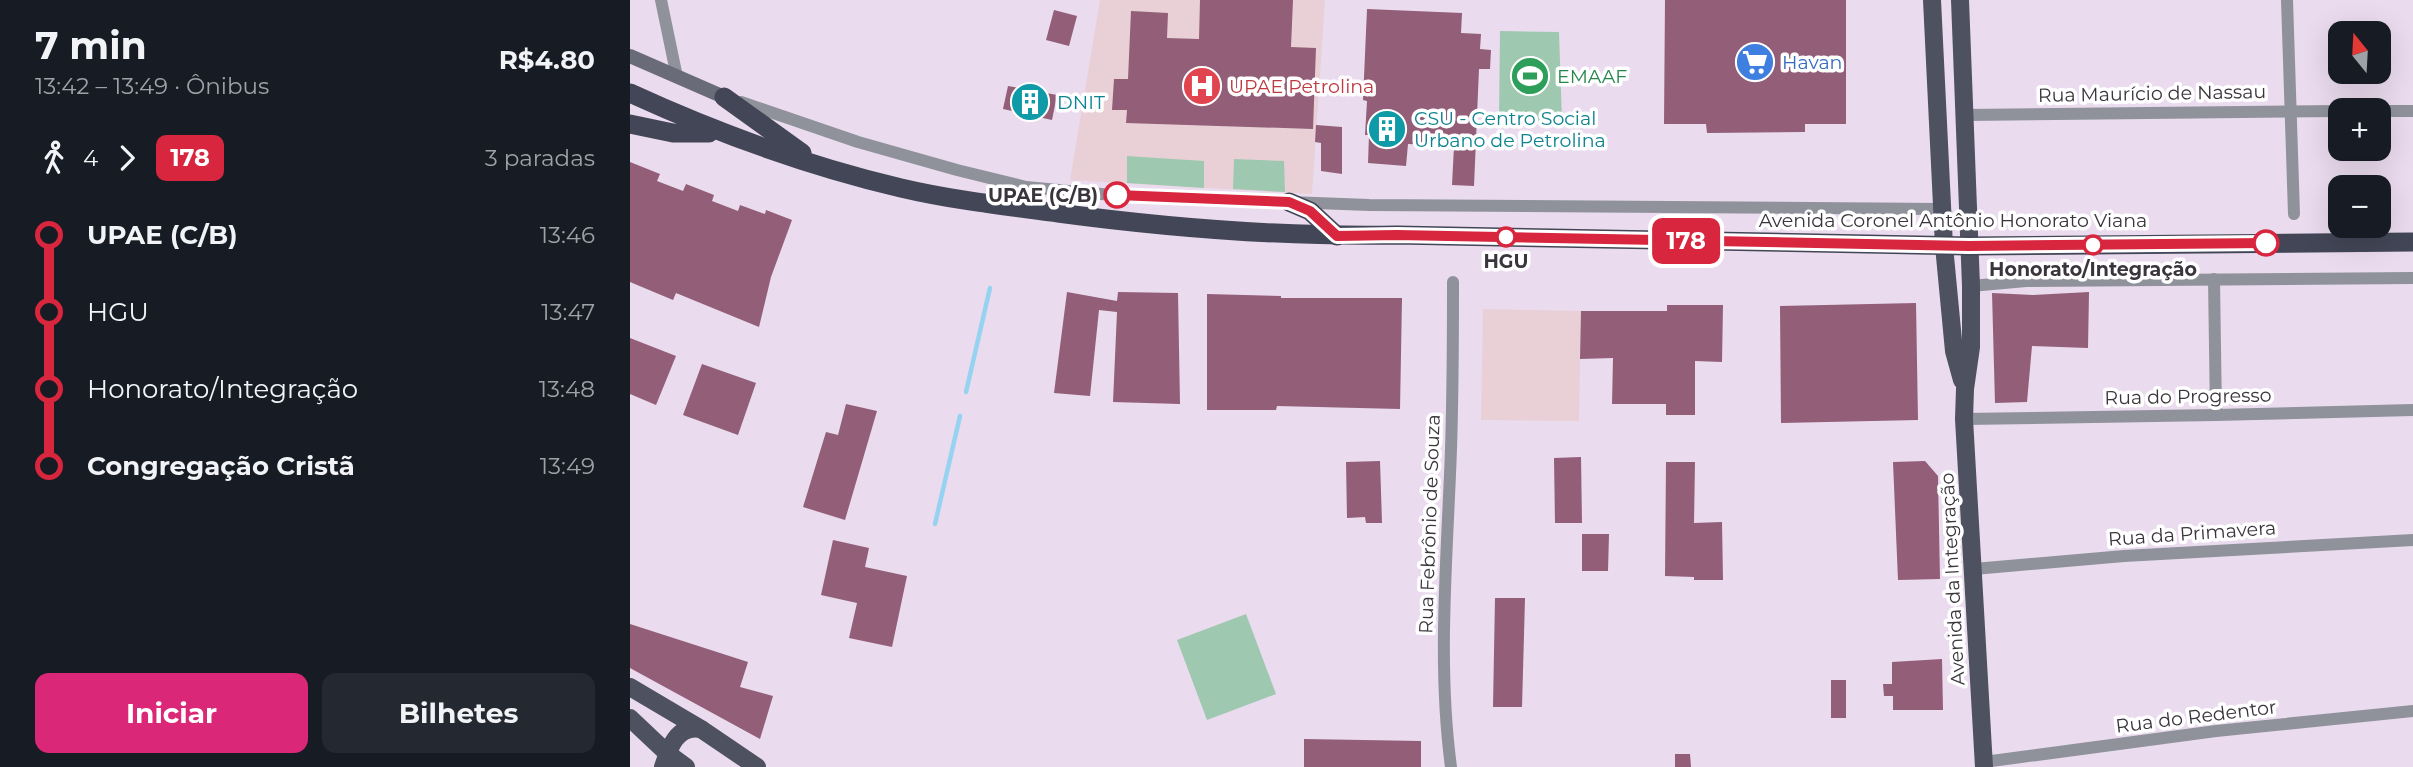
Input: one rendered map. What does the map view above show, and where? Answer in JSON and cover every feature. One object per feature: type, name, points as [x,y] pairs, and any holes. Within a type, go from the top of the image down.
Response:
[{"type":"highway","name":"Avenida Coronel Antônio Honorato Viana","points":[[630,93],[692,122],[723,133],[899,188],[946,198],[1159,226],[1337,236],[1411,235],[1944,246],[2413,242]]},
{"type":"highway","points":[[724,97],[817,164]]},
{"type":"highway","points":[[630,124],[673,133],[723,133]]},
{"type":"highway","points":[[1289,202],[1310,211],[1337,236]]},
{"type":"main road","name":"Avenida da Integração","points":[[1932,0],[1944,246],[1954,351],[1965,390]]},
{"type":"main road","name":"Avenida da Integração","points":[[1960,0],[1971,286],[1971,346],[1964,419],[1984,764]]},
{"type":"main road","points":[[630,57],[724,97]]},
{"type":"main road","points":[[630,687],[701,729],[757,767]]},
{"type":"main road","points":[[630,718],[665,760],[686,767]]},
{"type":"main road","points":[[665,760],[681,732],[687,728],[701,729]]},
{"type":"street","points":[[661,0],[677,77]]},
{"type":"street","points":[[2287,0],[2294,214]]},
{"type":"street","points":[[724,97],[858,142],[957,170],[1026,187],[1112,195],[1453,206],[1942,209]]},
{"type":"street","name":"Rua Maurício de Nassau","points":[[1965,115],[2328,111]]},
{"type":"street","points":[[2391,111],[2413,111]]},
{"type":"street","points":[[1971,286],[2026,281],[2413,278]]},
{"type":"street","points":[[2214,279],[2216,415]]},
{"type":"street","name":"Rua Febrônio de Souza","points":[[1451,767],[1445,722],[1445,589],[1452,440],[1453,282]]},
{"type":"street","name":"Rua do Progresso","points":[[1964,419],[2413,410]]},
{"type":"street","name":"Rua da Primavera","points":[[1974,569],[2124,556],[2413,540]]},
{"type":"street","name":"Rua do Redentor","points":[[1984,764],[2216,731],[2413,711]]},
{"type":"shaded area","name":"UPAE Petrolina","points":[[1100,0],[1325,0],[1312,194],[1070,180]]},
{"type":"shaded area","name":"HGU","points":[[1483,309],[1581,311],[1579,421],[1481,420]]},
{"type":"green space","name":"EMAAF","points":[[1500,31],[1559,32],[1562,121],[1499,120]]},
{"type":"green space","points":[[1127,156],[1204,161],[1204,188],[1127,183]]},
{"type":"green space","points":[[1234,159],[1284,161],[1285,192],[1233,189]]},
{"type":"green space","points":[[1246,614],[1276,694],[1207,720],[1177,640]]},
{"type":"building","name":"UPAE Petrolina","points":[[1200,0],[1293,0],[1291,47],[1316,48],[1313,129],[1126,123],[1127,110],[1112,110],[1114,79],[1128,79],[1131,11],[1168,13],[1167,38],[1199,39]]},
{"type":"building","name":"Havan","points":[[1665,0],[1846,0],[1846,124],[1805,124],[1805,132],[1707,133],[1706,124],[1664,124]]},
{"type":"building","points":[[1367,9],[1462,13],[1461,33],[1481,34],[1480,49],[1491,50],[1490,69],[1479,69],[1474,186],[1452,185],[1454,146],[1408,144],[1406,166],[1368,163],[1369,135],[1365,135],[1367,101],[1363,100]]},
{"type":"building","points":[[1054,10],[1077,16],[1069,46],[1046,40]]},
{"type":"building","name":"DNIT","points":[[1008,86],[1057,95],[1052,120],[1003,109]]},
{"type":"building","points":[[1316,125],[1342,127],[1342,174],[1321,171],[1321,143],[1315,142]]},
{"type":"building","points":[[630,162],[660,174],[657,181],[683,191],[686,184],[714,195],[712,201],[738,211],[740,205],[765,214],[766,210],[792,220],[771,277],[759,327],[676,293],[673,300],[630,282]]},
{"type":"building","points":[[1067,292],[1117,301],[1118,292],[1178,293],[1180,404],[1113,402],[1117,312],[1099,310],[1090,396],[1054,393]]},
{"type":"building","points":[[2089,292],[2088,348],[2032,346],[2027,402],[1995,403],[1992,293],[2033,295]]},
{"type":"building","points":[[1207,294],[1281,298],[1402,298],[1400,409],[1277,406],[1276,410],[1207,410]]},
{"type":"building","points":[[1916,303],[1918,420],[1781,423],[1780,306]]},
{"type":"building","points":[[1667,305],[1723,305],[1722,362],[1695,361],[1695,415],[1666,415],[1666,404],[1612,404],[1613,358],[1580,359],[1581,311],[1667,311]]},
{"type":"building","points":[[630,338],[676,356],[656,405],[630,394]]},
{"type":"building","points":[[702,364],[756,383],[738,435],[683,415]]},
{"type":"building","points":[[846,404],[877,411],[845,520],[803,507],[826,432],[838,435]]},
{"type":"building","points":[[1581,457],[1582,523],[1555,523],[1554,458]]},
{"type":"building","points":[[1380,461],[1382,523],[1366,523],[1365,517],[1347,518],[1346,462]]},
{"type":"building","points":[[1925,461],[1938,476],[1940,579],[1898,580],[1893,462]]},
{"type":"building","points":[[1666,462],[1695,462],[1694,523],[1722,522],[1723,580],[1665,576]]},
{"type":"building","points":[[1582,534],[1609,534],[1608,571],[1582,571]]},
{"type":"building","points":[[833,540],[869,548],[865,567],[907,576],[892,647],[849,638],[857,603],[821,595]]},
{"type":"building","points":[[1495,598],[1525,598],[1522,707],[1493,707]]},
{"type":"building","points":[[630,624],[748,662],[740,687],[773,696],[760,739],[630,668]]},
{"type":"building","points":[[1942,659],[1943,710],[1893,710],[1893,696],[1884,696],[1883,684],[1892,684],[1892,662]]},
{"type":"building","points":[[1831,680],[1846,680],[1846,718],[1831,718]]},
{"type":"building","points":[[1304,739],[1421,741],[1421,767],[1304,767]]},
{"type":"building","points":[[1675,754],[1690,754],[1691,767],[1675,767]]},
{"type":"waterway","points":[[966,392],[990,288]]},
{"type":"waterway","points":[[935,524],[960,416]]},
{"type":"bus line","name":"178","points":[[1117,195],[1289,202],[1310,211],[1337,236],[1969,246],[2266,243]]},
{"type":"place","name":"Havan","points":[[1755,62]]},
{"type":"place","name":"EMAAF","points":[[1530,76]]},
{"type":"place","name":"UPAE Petrolina","points":[[1202,86]]},
{"type":"place","name":"DNIT","points":[[1030,102]]},
{"type":"place","name":"CSU - Centro Social Urbano de Petrolina","points":[[1387,129]]},
{"type":"place","name":"UPAE (C/B)","points":[[1117,195]]},
{"type":"place","name":"HGU","points":[[1506,237]]},
{"type":"place","name":"Honorato/Integração","points":[[2093,245]]}]
